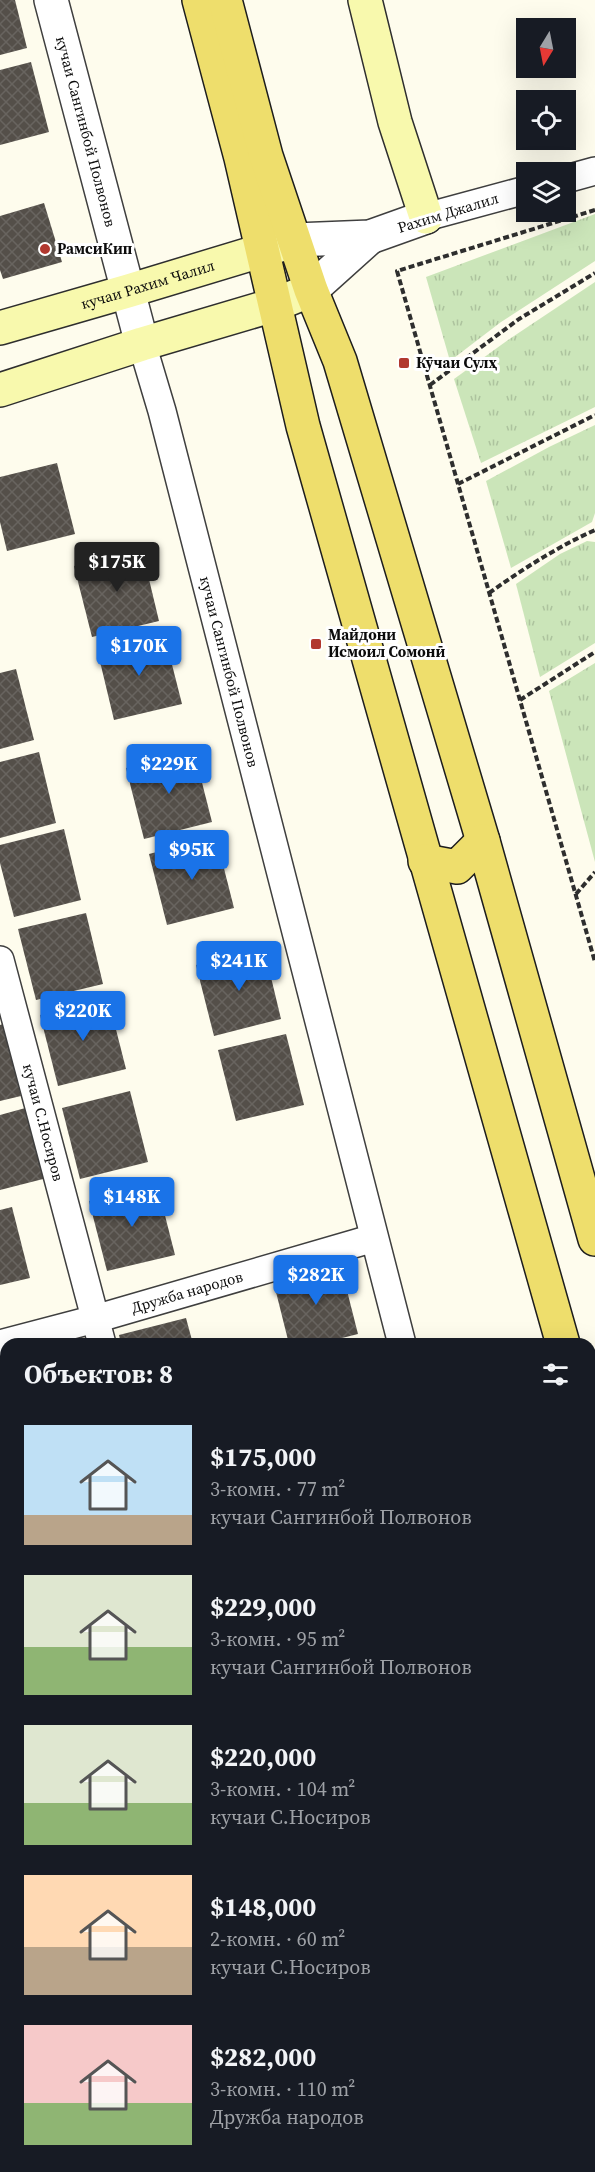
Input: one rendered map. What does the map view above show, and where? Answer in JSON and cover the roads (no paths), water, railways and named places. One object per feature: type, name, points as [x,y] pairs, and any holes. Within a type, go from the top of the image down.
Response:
[{"type":"main road","points":[[199,0],[241,158],[303,426],[561,1338]]},
{"type":"main road","points":[[225,0],[266,156],[312,290],[340,360],[587,1183],[595,1239]]},
{"type":"main road","points":[[366,0],[395,122],[426,217]]},
{"type":"main road","name":"кучаи Рахим Чалил","points":[[0,328],[295,240]]},
{"type":"main road","points":[[0,390],[142,344],[218,323],[312,290]]},
{"type":"main road","points":[[425,861],[457,867],[483,841]]},
{"type":"street","name":"кучаи Сангинбой Полвонов","points":[[51,0],[142,344],[165,422],[400,1338]]},
{"type":"street","points":[[576,176],[595,171]]},
{"type":"street","name":"Рахим Джалил","points":[[370,237],[426,217],[516,193]]},
{"type":"street","points":[[295,240],[370,237]]},
{"type":"street","points":[[312,290],[370,237]]},
{"type":"street","name":"кучаи С.Носиров","points":[[0,960],[98,1331]]},
{"type":"street","name":"Дружба народов","points":[[45,1338],[98,1331],[374,1238]]},
{"type":"place","name":"РамсиКип","points":[[45,249]]},
{"type":"place","name":"Кӯчаи Сулҳ","points":[[404,363]]},
{"type":"place","name":"Майдони Исмоил Сомонӣ","points":[[316,644]]}]
